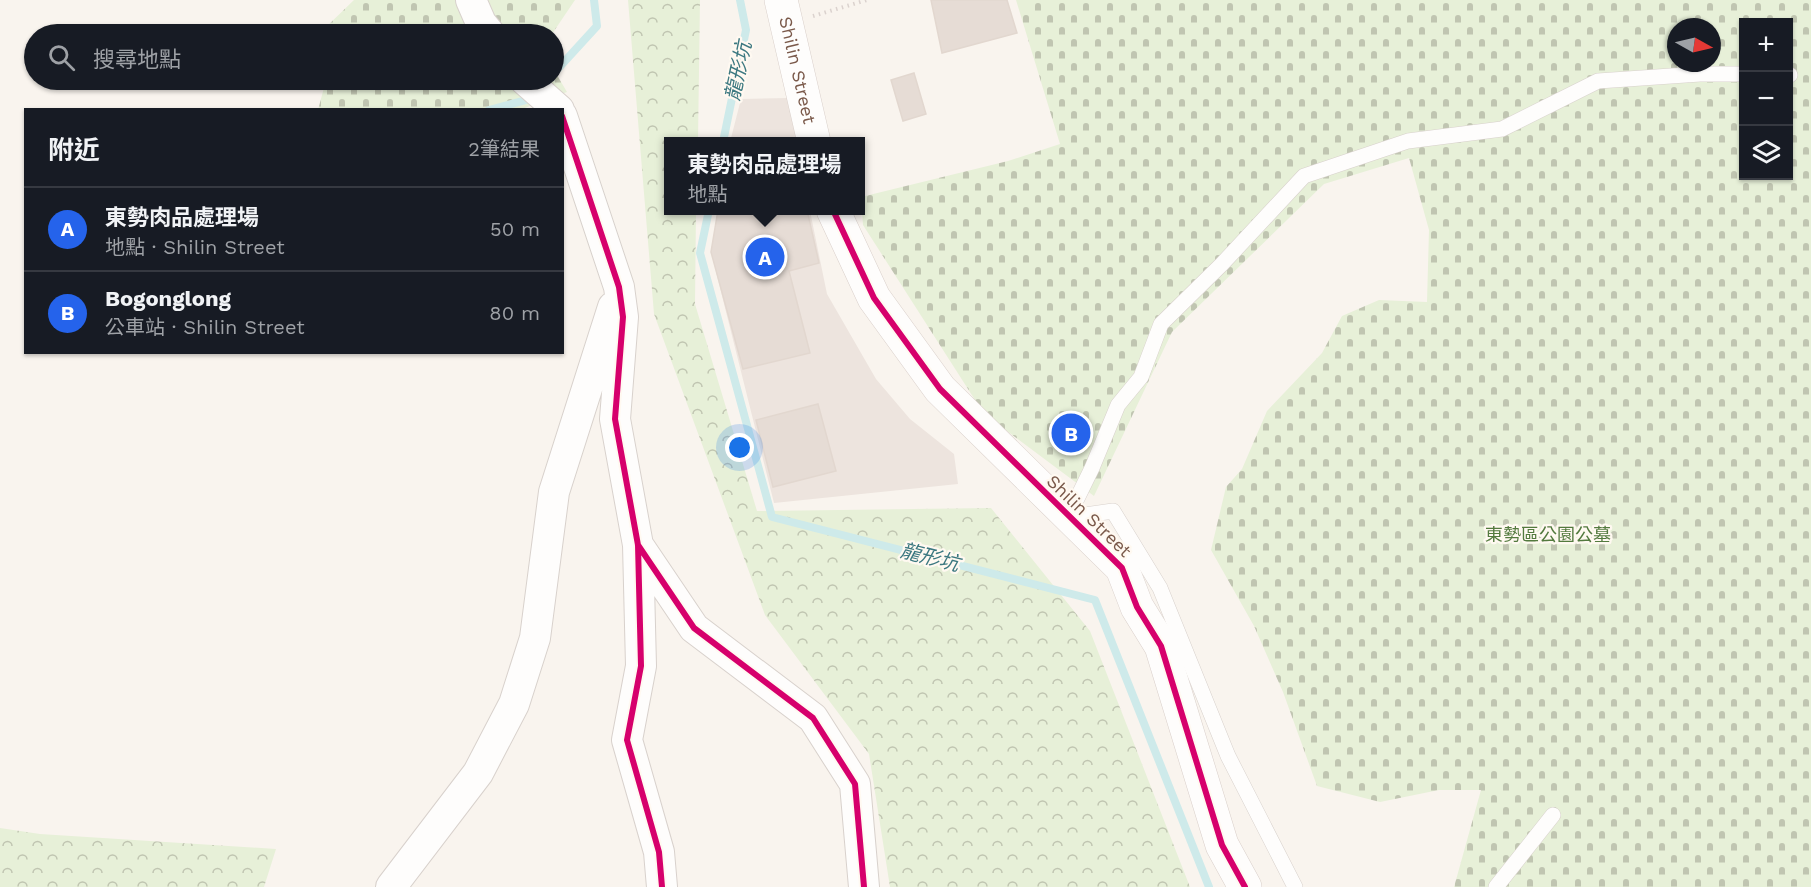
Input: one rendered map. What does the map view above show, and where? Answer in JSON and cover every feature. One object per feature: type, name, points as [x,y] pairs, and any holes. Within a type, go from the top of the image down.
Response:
[{"type":"street","points":[[471,0],[482,24]]},
{"type":"street","name":"Shilin Street","points":[[784,12],[813,137]]},
{"type":"street","points":[[536,90],[557,108]]},
{"type":"street","points":[[564,122],[619,287],[623,317],[615,419],[638,545],[641,666],[627,740],[659,852],[662,887]]},
{"type":"street","name":"Shilin Street","points":[[835,215],[874,298],[940,389],[1122,568],[1137,607],[1161,646],[1222,845],[1245,887]]},
{"type":"street","points":[[391,887],[478,773],[514,704],[535,638],[554,492],[619,287]]},
{"type":"street","points":[[638,545],[694,628],[813,718],[855,784],[864,887]]},
{"type":"lane","points":[[1068,517],[1092,468],[1118,405],[1142,377],[1161,324],[1222,264],[1304,176],[1408,141],[1502,129],[1598,81],[1700,74],[1739,74]]},
{"type":"lane","points":[[1068,517],[1113,511],[1154,578],[1228,756],[1295,887]]},
{"type":"lane","points":[[1496,887],[1553,815]]},
{"type":"path","points":[[784,12],[867,0]]},
{"type":"shaded area","points":[[788,98],[796,137],[731,137],[741,99]]},
{"type":"shaded area","points":[[717,215],[811,215],[827,294],[876,379],[910,419],[954,454],[958,484],[774,503],[711,252]]},
{"type":"green space","points":[[354,0],[575,0],[559,24],[329,24]]},
{"type":"green space","points":[[628,0],[700,0],[698,137],[664,137],[664,215],[696,215],[695,304],[757,511],[991,508],[1090,631],[1190,887],[890,887],[869,754],[765,615],[654,314]]},
{"type":"green space","name":"東勢區公園公墓","points":[[1016,0],[1811,0],[1811,887],[1454,887],[1481,790],[1439,790],[1380,802],[1317,786],[1283,692],[1254,626],[1211,550],[1226,487],[1242,469],[1267,411],[1322,353],[1342,316],[1379,300],[1427,302],[1429,230],[1409,158],[1324,184],[1172,332],[1094,496],[984,414],[863,225],[865,196],[1008,161],[1060,144]]},
{"type":"green space","points":[[564,87],[567,92],[525,108],[319,108],[323,90],[564,90]]},
{"type":"green space","points":[[0,828],[40,834],[276,849],[264,887],[0,887]]},
{"type":"building","points":[[931,0],[1007,0],[1017,33],[942,53]]},
{"type":"building","points":[[914,73],[926,114],[903,121],[891,80]]},
{"type":"building","points":[[717,215],[808,215],[819,263],[789,271],[810,353],[743,369],[711,252]]},
{"type":"building","points":[[818,404],[836,471],[773,487],[756,420]]},
{"type":"waterway","points":[[564,62],[597,26],[594,0]]},
{"type":"waterway","name":"龍形坑","points":[[724,137],[746,30],[740,0]]},
{"type":"waterway","points":[[496,108],[530,99],[539,90]]},
{"type":"waterway","name":"龍形坑","points":[[708,215],[700,253],[772,517],[1095,600],[1209,887]]},
{"type":"cycle path","points":[[564,122],[619,287],[623,317],[615,419],[638,545],[641,666],[627,740],[659,852],[662,887]]},
{"type":"cycle path","points":[[835,215],[874,298],[940,389],[1122,568],[1137,607],[1161,646],[1222,845],[1245,887]]},
{"type":"cycle path","points":[[638,545],[694,628],[813,718],[855,784],[864,887]]},
{"type":"place","name":"東勢肉品處理場","points":[[765,257]]},
{"type":"place","name":"Bogonglong","points":[[1071,433]]}]
